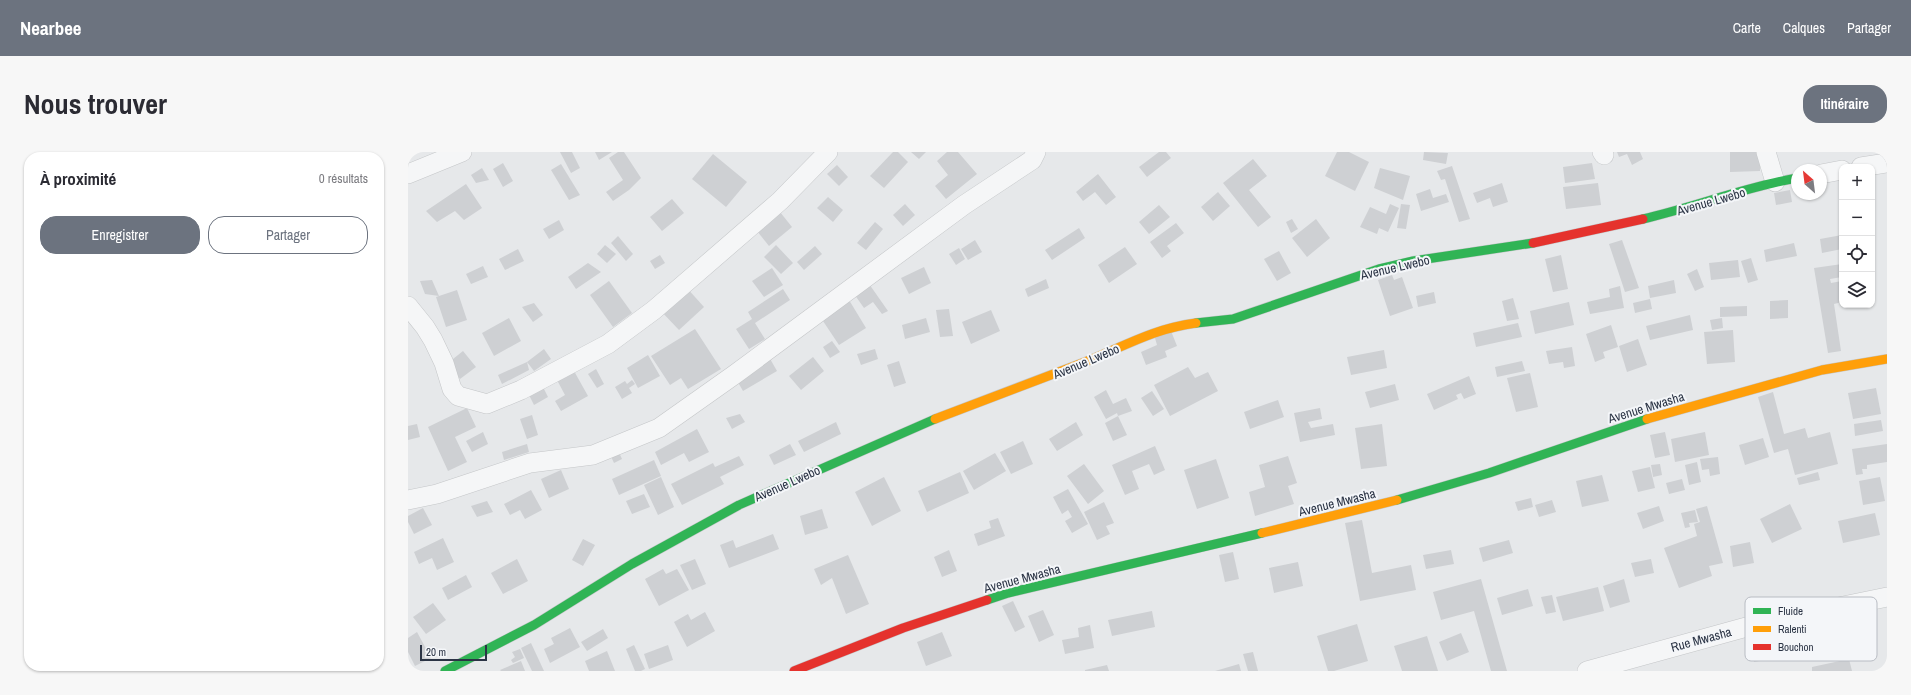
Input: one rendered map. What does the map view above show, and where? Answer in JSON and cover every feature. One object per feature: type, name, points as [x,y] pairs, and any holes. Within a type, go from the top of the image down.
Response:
[{"type":"street","points":[[408,174],[462,152]]},
{"type":"street","points":[[408,306],[425,327],[433,340],[444,363],[452,390],[458,396],[487,404],[521,390],[608,344],[654,310],[780,201],[828,152]]},
{"type":"street","points":[[408,500],[437,494],[530,463],[593,456],[659,428],[734,375],[964,204],[1032,160],[1036,152]]},
{"type":"street","points":[[1766,152],[1775,182]]},
{"type":"street","points":[[1875,165],[1887,163]]},
{"type":"street","points":[[1827,173],[1839,171]]},
{"type":"street","name":"Avenue Lwebo","points":[[445,671],[500,644],[534,625],[632,564],[739,504],[925,423],[1087,361],[1150,333],[1174,326],[1233,320],[1379,269],[1413,261],[1544,241],[1672,212],[1775,182],[1791,179]]},
{"type":"street","name":"Avenue Mwasha","points":[[794,671],[903,628],[1008,593],[1384,504],[1489,473],[1636,422],[1822,370],[1887,359]]},
{"type":"street","name":"Rue Mwasha","points":[[1877,598],[1887,596]]},
{"type":"street","name":"Rue Mwasha","points":[[1587,671],[1745,627]]},
{"type":"building","points":[[560,152],[572,152],[580,168],[571,173]]},
{"type":"building","points":[[595,152],[612,152],[599,160]]},
{"type":"building","points":[[618,152],[624,152],[641,178],[629,190],[613,201],[606,192],[623,180],[609,158]]},
{"type":"building","points":[[893,152],[898,152],[908,162],[884,188],[870,176]]},
{"type":"building","points":[[911,152],[926,152],[919,159]]},
{"type":"building","points":[[947,152],[958,152],[977,174],[946,199],[935,186],[948,175],[937,161]]},
{"type":"building","points":[[1159,152],[1166,152],[1171,158],[1147,177],[1139,167]]},
{"type":"building","points":[[1337,152],[1349,152],[1369,162],[1355,191],[1325,176]]},
{"type":"building","points":[[1424,152],[1448,153],[1446,164],[1423,160]]},
{"type":"building","points":[[1617,152],[1640,152],[1643,159],[1632,165],[1627,154],[1619,157]]},
{"type":"building","points":[[1730,152],[1760,152],[1760,171],[1730,172]]},
{"type":"building","points":[[713,154],[747,182],[726,207],[692,179]]},
{"type":"building","points":[[1253,159],[1267,176],[1249,190],[1271,217],[1258,227],[1223,183]]},
{"type":"building","points":[[503,163],[513,181],[503,187],[493,169]]},
{"type":"building","points":[[1592,163],[1595,179],[1565,183],[1563,167]]},
{"type":"building","points":[[561,164],[580,195],[569,200],[551,170]]},
{"type":"building","points":[[837,165],[848,177],[839,186],[827,174]]},
{"type":"building","points":[[1452,166],[1470,219],[1459,222],[1445,179],[1441,180],[1437,171]]},
{"type":"building","points":[[482,168],[489,180],[476,183],[471,175]]},
{"type":"building","points":[[1380,168],[1410,176],[1403,200],[1374,188]]},
{"type":"building","points":[[1098,174],[1116,197],[1106,205],[1095,192],[1083,201],[1076,192]]},
{"type":"building","points":[[1502,183],[1508,202],[1493,207],[1490,198],[1477,203],[1473,193]]},
{"type":"building","points":[[1598,183],[1601,205],[1566,209],[1563,187]]},
{"type":"building","points":[[466,184],[482,208],[464,220],[455,211],[437,222],[426,211]]},
{"type":"building","points":[[1430,189],[1433,198],[1446,194],[1449,202],[1421,211],[1416,194]]},
{"type":"building","points":[[1790,190],[1792,202],[1776,205],[1774,193]]},
{"type":"building","points":[[1218,192],[1230,206],[1213,221],[1201,207]]},
{"type":"building","points":[[828,197],[843,210],[833,222],[817,208]]},
{"type":"building","points":[[672,199],[684,213],[662,231],[650,217]]},
{"type":"building","points":[[905,204],[915,215],[903,226],[893,215]]},
{"type":"building","points":[[1390,204],[1399,208],[1388,232],[1379,228],[1377,234],[1360,227],[1370,207],[1386,214]]},
{"type":"building","points":[[1401,204],[1410,205],[1406,229],[1397,228]]},
{"type":"building","points":[[1159,205],[1170,217],[1149,234],[1139,222]]},
{"type":"building","points":[[780,212],[792,227],[769,246],[757,231]]},
{"type":"building","points":[[1292,219],[1298,229],[1291,233],[1286,222]]},
{"type":"building","points":[[1316,219],[1330,238],[1307,257],[1292,238]]},
{"type":"building","points":[[559,220],[564,230],[549,239],[543,229]]},
{"type":"building","points":[[875,222],[883,229],[866,250],[857,243]]},
{"type":"building","points":[[1176,223],[1184,233],[1167,246],[1171,251],[1162,258],[1150,242]]},
{"type":"building","points":[[1079,228],[1085,238],[1052,260],[1045,250]]},
{"type":"building","points":[[618,236],[633,254],[626,261],[611,243]]},
{"type":"building","points":[[1839,236],[1839,250],[1822,253],[1820,239]]},
{"type":"building","points":[[975,240],[982,252],[968,260],[961,249]]},
{"type":"building","points":[[1622,240],[1639,288],[1625,292],[1609,244]]},
{"type":"building","points":[[1794,243],[1797,256],[1766,262],[1764,250]]},
{"type":"building","points":[[605,245],[616,254],[607,263],[597,254]]},
{"type":"building","points":[[776,245],[793,263],[781,274],[764,257]]},
{"type":"building","points":[[815,246],[822,254],[804,270],[797,262]]},
{"type":"building","points":[[1125,247],[1137,264],[1109,283],[1098,265]]},
{"type":"building","points":[[959,248],[965,259],[956,265],[949,254]]},
{"type":"building","points":[[518,249],[524,261],[505,270],[499,259]]},
{"type":"building","points":[[1279,251],[1291,273],[1277,281],[1264,259]]},
{"type":"building","points":[[660,255],[665,263],[655,269],[650,261]]},
{"type":"building","points":[[1561,255],[1568,289],[1553,292],[1545,259]]},
{"type":"building","points":[[1751,258],[1758,280],[1748,283],[1741,261]]},
{"type":"building","points":[[1738,260],[1740,277],[1711,280],[1709,263]]},
{"type":"building","points":[[588,263],[601,272],[576,289],[568,277]]},
{"type":"building","points":[[1839,264],[1839,278],[1830,279],[1831,283],[1839,282],[1839,303],[1834,304],[1841,351],[1828,353],[1814,268]]},
{"type":"building","points":[[483,266],[488,277],[471,284],[466,274]]},
{"type":"building","points":[[924,267],[931,283],[909,294],[901,278]]},
{"type":"building","points":[[772,268],[783,285],[764,297],[752,281]]},
{"type":"building","points":[[1697,269],[1704,287],[1695,291],[1687,274]]},
{"type":"building","points":[[1392,275],[1394,280],[1402,277],[1413,308],[1390,316],[1378,280]]},
{"type":"building","points":[[1046,279],[1049,288],[1028,297],[1025,289]]},
{"type":"building","points":[[432,280],[439,296],[425,294],[420,281]]},
{"type":"building","points":[[1674,280],[1676,293],[1650,298],[1648,286]]},
{"type":"building","points":[[609,281],[632,313],[613,327],[590,295]]},
{"type":"building","points":[[867,281],[888,311],[882,314],[873,302],[864,308],[852,291]]},
{"type":"building","points":[[1620,286],[1624,308],[1590,314],[1587,302],[1610,297],[1609,289]]},
{"type":"building","points":[[686,287],[704,307],[679,330],[660,310]]},
{"type":"building","points":[[783,289],[790,300],[755,323],[765,339],[749,349],[736,329],[752,319],[748,312]]},
{"type":"building","points":[[457,290],[467,320],[446,327],[436,297]]},
{"type":"building","points":[[1434,292],[1436,303],[1418,307],[1416,296]]},
{"type":"building","points":[[1513,298],[1519,319],[1507,321],[1502,301]]},
{"type":"building","points":[[1650,299],[1652,309],[1635,313],[1633,303]]},
{"type":"building","points":[[849,300],[866,328],[839,345],[821,318]]},
{"type":"building","points":[[1788,300],[1788,318],[1770,319],[1770,301]]},
{"type":"building","points":[[1569,302],[1574,325],[1535,334],[1530,311]]},
{"type":"building","points":[[534,303],[543,315],[533,322],[522,307]]},
{"type":"building","points":[[1747,306],[1747,316],[1720,317],[1720,307]]},
{"type":"building","points":[[949,309],[953,336],[940,337],[936,310]]},
{"type":"building","points":[[991,310],[1000,331],[971,344],[962,322]]},
{"type":"building","points":[[1690,315],[1693,330],[1650,340],[1646,326]]},
{"type":"building","points":[[509,318],[521,341],[494,356],[482,333]]},
{"type":"building","points":[[926,318],[930,332],[905,339],[902,325]]},
{"type":"building","points":[[1722,318],[1723,328],[1712,330],[1710,320]]},
{"type":"building","points":[[1518,323],[1522,337],[1476,347],[1473,333]]},
{"type":"building","points":[[1611,325],[1618,347],[1603,352],[1605,358],[1595,362],[1586,334]]},
{"type":"building","points":[[695,329],[721,369],[688,389],[681,378],[670,385],[651,356]]},
{"type":"building","points":[[1733,330],[1735,362],[1707,364],[1704,332]]},
{"type":"building","points":[[1171,331],[1177,346],[1165,351],[1167,357],[1146,365],[1141,352],[1157,345],[1155,338]]},
{"type":"building","points":[[1638,339],[1647,365],[1627,372],[1619,346]]},
{"type":"building","points":[[832,341],[840,352],[830,358],[823,347]]},
{"type":"building","points":[[1572,347],[1575,366],[1564,368],[1563,362],[1549,364],[1546,351]]},
{"type":"building","points":[[544,349],[551,359],[534,371],[527,362]]},
{"type":"building","points":[[875,349],[878,359],[861,365],[857,354]]},
{"type":"building","points":[[1384,350],[1387,368],[1351,375],[1347,357]]},
{"type":"building","points":[[463,351],[476,367],[460,379],[448,363]]},
{"type":"building","points":[[648,355],[660,376],[638,388],[627,368]]},
{"type":"building","points":[[769,357],[777,371],[743,391],[735,377]]},
{"type":"building","points":[[813,357],[824,371],[801,390],[789,376]]},
{"type":"building","points":[[899,361],[906,383],[894,387],[887,365]]},
{"type":"building","points":[[1522,361],[1525,371],[1497,377],[1495,367]]},
{"type":"building","points":[[527,362],[529,370],[502,384],[498,375]]},
{"type":"building","points":[[1188,367],[1195,378],[1208,372],[1218,391],[1170,416],[1154,385]]},
{"type":"building","points":[[596,369],[604,384],[597,388],[588,374]]},
{"type":"building","points":[[574,371],[588,396],[561,411],[555,401],[565,395],[557,380]]},
{"type":"building","points":[[1530,373],[1538,407],[1516,412],[1507,378]]},
{"type":"building","points":[[1469,376],[1476,394],[1464,399],[1461,393],[1456,395],[1458,399],[1434,410],[1427,394]]},
{"type":"building","points":[[632,380],[635,384],[629,388],[632,393],[622,399],[615,387],[625,381],[627,384]]},
{"type":"building","points":[[1395,384],[1399,400],[1370,408],[1365,392]]},
{"type":"building","points":[[542,385],[548,397],[534,405],[528,393]]},
{"type":"building","points":[[1876,388],[1881,414],[1853,419],[1848,393]]},
{"type":"building","points":[[1106,390],[1113,404],[1126,398],[1132,411],[1118,416],[1117,413],[1106,419],[1094,397]]},
{"type":"building","points":[[1152,391],[1164,409],[1153,416],[1141,398]]},
{"type":"building","points":[[1773,392],[1784,434],[1805,428],[1808,438],[1830,432],[1838,464],[1795,475],[1788,449],[1774,453],[1758,397]]},
{"type":"building","points":[[1278,400],[1284,417],[1250,429],[1244,412]]},
{"type":"building","points":[[467,408],[476,427],[455,437],[467,462],[448,471],[428,427]]},
{"type":"building","points":[[1320,408],[1322,419],[1308,422],[1311,428],[1333,424],[1335,435],[1300,442],[1294,413]]},
{"type":"building","points":[[740,414],[745,422],[732,429],[726,418]]},
{"type":"building","points":[[532,415],[538,435],[527,439],[520,419]]},
{"type":"building","points":[[1118,416],[1127,435],[1113,441],[1105,423]]},
{"type":"building","points":[[1881,420],[1883,431],[1855,436],[1854,424]]},
{"type":"building","points":[[836,422],[841,434],[804,452],[798,441]]},
{"type":"building","points":[[1076,422],[1083,435],[1057,451],[1049,439]]},
{"type":"building","points":[[417,424],[420,437],[408,440],[408,426]]},
{"type":"building","points":[[1382,424],[1387,466],[1361,469],[1355,428]]},
{"type":"building","points":[[697,429],[709,452],[689,462],[684,453],[661,465],[655,452]]},
{"type":"building","points":[[483,432],[488,444],[472,452],[466,441]]},
{"type":"building","points":[[1665,432],[1670,455],[1655,458],[1650,435]]},
{"type":"building","points":[[1705,432],[1709,455],[1675,462],[1671,439]]},
{"type":"building","points":[[1763,438],[1769,457],[1745,465],[1739,445]]},
{"type":"building","points":[[1023,441],[1033,464],[1011,474],[1000,452]]},
{"type":"building","points":[[527,444],[529,452],[504,460],[502,452]]},
{"type":"building","points":[[790,444],[796,455],[774,465],[769,455]]},
{"type":"building","points":[[1887,444],[1887,462],[1867,465],[1867,469],[1862,469],[1863,474],[1856,475],[1852,449]]},
{"type":"building","points":[[616,446],[622,459],[614,463],[608,450]]},
{"type":"building","points":[[1155,446],[1165,470],[1154,475],[1149,464],[1132,471],[1139,489],[1125,495],[1112,465]]},
{"type":"building","points":[[995,453],[1006,471],[974,490],[963,471]]},
{"type":"building","points":[[739,456],[744,465],[720,477],[724,484],[682,505],[671,484],[713,463],[715,467]]},
{"type":"building","points":[[1288,456],[1297,483],[1288,486],[1294,504],[1255,516],[1249,492],[1265,487],[1259,465]]},
{"type":"building","points":[[1718,457],[1720,474],[1710,476],[1709,469],[1702,470],[1700,459]]},
{"type":"building","points":[[1216,459],[1229,498],[1197,509],[1184,470]]},
{"type":"building","points":[[654,460],[661,476],[619,495],[612,479]]},
{"type":"building","points":[[1697,462],[1701,482],[1689,485],[1685,465]]},
{"type":"building","points":[[1084,464],[1104,491],[1088,504],[1067,476]]},
{"type":"building","points":[[1660,464],[1662,475],[1653,477],[1651,465]]},
{"type":"building","points":[[1650,467],[1655,488],[1638,492],[1632,471]]},
{"type":"building","points":[[561,470],[569,489],[549,498],[541,479]]},
{"type":"building","points":[[960,472],[969,493],[927,512],[918,491]]},
{"type":"building","points":[[1818,472],[1820,480],[1799,485],[1797,478]]},
{"type":"building","points":[[1602,475],[1609,501],[1582,507],[1576,481]]},
{"type":"building","points":[[661,477],[674,507],[658,515],[644,485]]},
{"type":"building","points":[[884,477],[901,511],[872,526],[855,492]]},
{"type":"building","points":[[1880,477],[1885,501],[1863,505],[1859,481]]},
{"type":"building","points":[[1682,479],[1685,490],[1669,494],[1666,483]]},
{"type":"building","points":[[1068,489],[1088,524],[1072,533],[1065,521],[1072,517],[1068,510],[1062,514],[1053,497]]},
{"type":"building","points":[[531,490],[542,510],[525,519],[520,510],[510,515],[504,504]]},
{"type":"building","points":[[644,494],[650,507],[632,514],[626,501]]},
{"type":"building","points":[[1531,498],[1533,507],[1518,511],[1515,502]]},
{"type":"building","points":[[1552,500],[1556,512],[1539,517],[1535,505]]},
{"type":"building","points":[[487,501],[493,512],[477,517],[471,506]]},
{"type":"building","points":[[1104,502],[1114,523],[1106,526],[1110,534],[1097,540],[1084,512]]},
{"type":"building","points":[[1790,504],[1802,529],[1772,543],[1760,519]]},
{"type":"building","points":[[1659,506],[1664,521],[1643,529],[1637,513]]},
{"type":"building","points":[[1707,506],[1723,563],[1709,566],[1712,576],[1679,588],[1664,548],[1697,536],[1694,524],[1700,522],[1696,509]]},
{"type":"building","points":[[423,508],[432,525],[414,534],[408,522],[408,516]]},
{"type":"building","points":[[822,509],[828,528],[805,535],[800,516]]},
{"type":"building","points":[[1695,510],[1698,522],[1689,523],[1690,527],[1685,528],[1681,513]]},
{"type":"building","points":[[1875,513],[1880,535],[1843,543],[1838,521]]},
{"type":"building","points":[[998,518],[1005,536],[978,546],[974,534],[991,528],[989,521]]},
{"type":"building","points":[[1362,520],[1372,573],[1411,565],[1416,590],[1360,601],[1345,523]]},
{"type":"building","points":[[773,534],[779,549],[729,568],[720,545],[733,540],[736,548]]},
{"type":"building","points":[[443,538],[454,562],[437,570],[432,558],[419,564],[414,552]]},
{"type":"building","points":[[583,539],[595,545],[583,566],[572,560]]},
{"type":"building","points":[[1509,540],[1513,553],[1483,562],[1479,548]]},
{"type":"building","points":[[1750,542],[1754,563],[1733,567],[1730,546]]},
{"type":"building","points":[[949,550],[957,571],[942,577],[934,557]]},
{"type":"building","points":[[1451,550],[1454,564],[1426,569],[1423,555]]},
{"type":"building","points":[[1233,552],[1239,579],[1225,582],[1219,555]]},
{"type":"building","points":[[848,555],[869,604],[846,614],[832,578],[821,585],[814,569]]},
{"type":"building","points":[[517,559],[528,581],[503,594],[491,573]]},
{"type":"building","points":[[695,559],[706,584],[692,590],[680,565]]},
{"type":"building","points":[[1651,559],[1654,573],[1635,577],[1631,563]]},
{"type":"building","points":[[1298,562],[1303,586],[1274,593],[1269,568]]},
{"type":"building","points":[[663,569],[666,574],[677,569],[689,590],[659,606],[645,579]]},
{"type":"building","points":[[466,575],[472,587],[448,600],[442,588]]},
{"type":"building","points":[[1481,579],[1507,671],[1491,671],[1474,611],[1441,620],[1433,592]]},
{"type":"building","points":[[1624,579],[1630,602],[1610,608],[1603,586]]},
{"type":"building","points":[[1598,587],[1604,611],[1563,621],[1556,597]]},
{"type":"building","points":[[1528,589],[1533,606],[1502,615],[1497,598]]},
{"type":"building","points":[[1552,595],[1556,612],[1546,614],[1541,597]]},
{"type":"building","points":[[1013,601],[1025,627],[1015,632],[1002,606]]},
{"type":"building","points":[[433,603],[446,620],[426,634],[413,617]]},
{"type":"building","points":[[1043,610],[1054,635],[1039,642],[1028,616]]},
{"type":"building","points":[[1152,611],[1155,627],[1112,636],[1108,620]]},
{"type":"building","points":[[705,612],[715,631],[687,647],[674,622],[688,614],[691,620]]},
{"type":"building","points":[[1357,624],[1368,661],[1334,671],[1328,671],[1317,636]]},
{"type":"building","points":[[1090,625],[1094,648],[1065,654],[1062,640],[1079,637],[1078,628]]},
{"type":"building","points":[[570,628],[580,647],[550,663],[544,649],[554,644],[551,638]]},
{"type":"building","points":[[603,629],[608,638],[587,651],[581,642]]},
{"type":"building","points":[[417,632],[431,658],[415,666],[408,652],[408,638]]},
{"type":"building","points":[[942,632],[952,656],[926,666],[917,642]]},
{"type":"building","points":[[1461,633],[1469,652],[1447,661],[1439,642]]},
{"type":"building","points":[[1427,636],[1438,671],[1402,671],[1394,646]]},
{"type":"building","points":[[531,643],[544,671],[532,671],[521,648]]},
{"type":"building","points":[[634,645],[645,669],[641,671],[635,671],[626,649]]},
{"type":"building","points":[[668,645],[673,660],[649,669],[644,654]]},
{"type":"building","points":[[520,649],[524,658],[513,663],[511,660],[515,657],[512,652]]},
{"type":"building","points":[[607,651],[615,671],[589,671],[585,661]]},
{"type":"building","points":[[1253,652],[1258,671],[1248,671],[1243,654]]},
{"type":"building","points":[[521,661],[525,671],[500,670]]},
{"type":"building","points":[[1840,661],[1850,661],[1852,671],[1812,671],[1812,667]]},
{"type":"building","points":[[1239,664],[1241,671],[1215,671]]},
{"type":"building","points":[[1107,665],[1109,671],[1085,671],[1085,670]]},
{"type":"traffic: fast","points":[[1643,219],[1791,179]]},
{"type":"traffic: fast","points":[[1196,323],[1233,319],[1379,269],[1413,261],[1533,243]]},
{"type":"traffic: fast","points":[[445,671],[534,625],[632,564],[739,505],[935,419]]},
{"type":"traffic: fast","points":[[1397,500],[1489,473],[1647,419]]},
{"type":"traffic: fast","points":[[987,600],[1008,593],[1262,533]]},
{"type":"traffic: slow","points":[[935,419],[1085,362],[1152,334],[1166,329],[1196,323]]},
{"type":"traffic: slow","points":[[1647,419],[1822,370],[1887,359]]},
{"type":"traffic: slow","points":[[1262,533],[1397,500]]},
{"type":"traffic: jam","points":[[1533,243],[1643,219]]},
{"type":"traffic: jam","points":[[794,671],[903,628],[987,600]]}]
